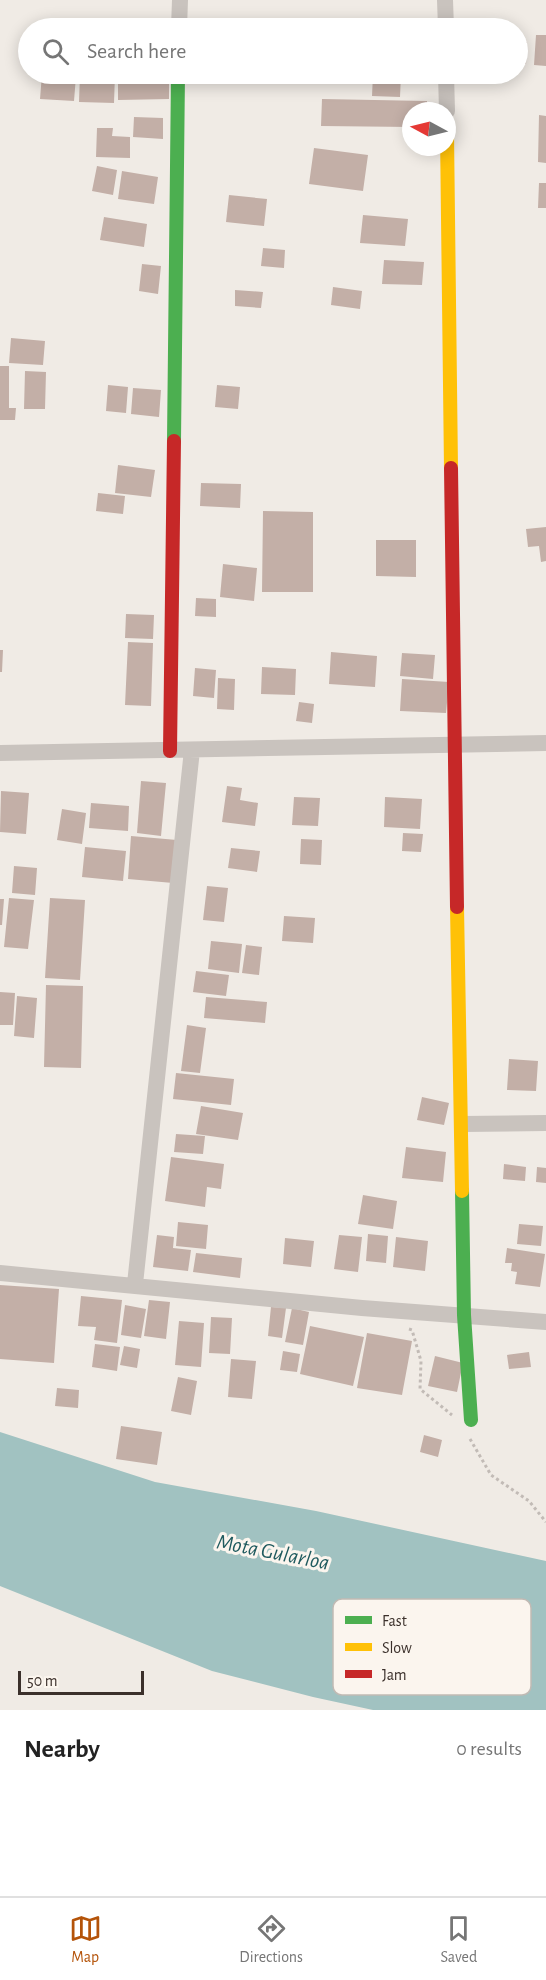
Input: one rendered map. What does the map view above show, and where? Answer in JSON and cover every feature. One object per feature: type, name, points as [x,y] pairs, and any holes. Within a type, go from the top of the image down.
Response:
[{"type":"street","points":[[179,18],[180,0]]},
{"type":"street","points":[[446,0],[446,18]]},
{"type":"street","points":[[170,751],[178,84]]},
{"type":"street","points":[[446,84],[447,102]]},
{"type":"street","points":[[447,156],[464,1316],[471,1420]]},
{"type":"street","points":[[0,753],[546,743]]},
{"type":"street","points":[[135,1284],[192,750]]},
{"type":"street","points":[[463,1124],[546,1123]]},
{"type":"street","points":[[0,1273],[135,1284],[362,1308],[546,1322]]},
{"type":"water","name":"Mota Gularloa","points":[[0,1432],[155,1482],[316,1511],[546,1561],[546,1710],[373,1710],[313,1697],[212,1671],[0,1586]]},
{"type":"building","points":[[536,35],[546,35],[546,66],[534,65]]},
{"type":"building","points":[[41,84],[75,84],[74,101],[40,99]]},
{"type":"building","points":[[80,84],[115,84],[114,103],[79,102]]},
{"type":"building","points":[[118,84],[169,84],[169,99],[118,100]]},
{"type":"building","points":[[373,84],[401,84],[400,97],[372,96]]},
{"type":"building","points":[[322,99],[427,101],[402,102],[402,127],[321,126]]},
{"type":"building","points":[[539,115],[546,116],[546,163],[538,162]]},
{"type":"building","points":[[134,117],[163,118],[163,139],[133,137]]},
{"type":"building","points":[[97,128],[113,128],[112,136],[130,137],[130,158],[96,157]]},
{"type":"building","points":[[314,148],[368,155],[363,191],[309,184]]},
{"type":"building","points":[[97,166],[117,170],[113,195],[92,191]]},
{"type":"building","points":[[122,171],[158,177],[154,204],[118,199]]},
{"type":"building","points":[[539,183],[546,183],[546,208],[538,208]]},
{"type":"building","points":[[229,195],[267,199],[264,226],[226,222]]},
{"type":"building","points":[[363,215],[408,219],[405,246],[360,243]]},
{"type":"building","points":[[104,217],[147,224],[144,247],[100,240]]},
{"type":"building","points":[[263,248],[285,250],[284,268],[261,266]]},
{"type":"building","points":[[384,260],[424,262],[422,285],[382,284]]},
{"type":"building","points":[[142,264],[161,266],[158,294],[139,291]]},
{"type":"building","points":[[333,287],[362,291],[360,309],[331,305]]},
{"type":"building","points":[[235,290],[263,292],[261,308],[235,306]]},
{"type":"building","points":[[11,338],[45,341],[43,365],[9,363]]},
{"type":"building","points":[[0,366],[9,366],[9,408],[16,408],[15,420],[0,420]]},
{"type":"building","points":[[25,371],[46,372],[45,409],[24,409]]},
{"type":"building","points":[[108,385],[128,387],[126,413],[106,411]]},
{"type":"building","points":[[217,385],[240,387],[238,409],[215,407]]},
{"type":"building","points":[[133,388],[161,390],[159,417],[131,414]]},
{"type":"building","points":[[118,465],[155,470],[151,497],[115,493]]},
{"type":"building","points":[[201,483],[241,484],[240,508],[200,506]]},
{"type":"building","points":[[98,493],[125,496],[123,514],[96,511]]},
{"type":"building","points":[[263,511],[313,512],[313,592],[262,592]]},
{"type":"building","points":[[546,527],[546,561],[541,562],[539,546],[528,547],[526,529]]},
{"type":"building","points":[[376,540],[416,540],[416,577],[376,576]]},
{"type":"building","points":[[223,564],[257,568],[254,601],[220,597]]},
{"type":"building","points":[[196,598],[216,599],[216,617],[195,616]]},
{"type":"building","points":[[126,614],[154,615],[153,639],[125,638]]},
{"type":"building","points":[[128,642],[153,643],[151,706],[125,705]]},
{"type":"building","points":[[0,650],[3,650],[2,672],[0,672]]},
{"type":"building","points":[[331,652],[377,656],[375,687],[329,684]]},
{"type":"building","points":[[402,653],[435,655],[433,679],[400,676]]},
{"type":"building","points":[[262,667],[296,669],[295,695],[261,694]]},
{"type":"building","points":[[195,668],[216,670],[214,698],[193,696]]},
{"type":"building","points":[[218,678],[235,679],[234,710],[217,709]]},
{"type":"building","points":[[402,679],[449,682],[446,713],[400,711]]},
{"type":"building","points":[[299,702],[314,704],[312,723],[296,721]]},
{"type":"building","points":[[141,781],[166,783],[161,836],[137,833]]},
{"type":"building","points":[[227,786],[242,788],[240,800],[258,803],[255,826],[222,822]]},
{"type":"building","points":[[1,791],[29,793],[26,834],[0,832]]},
{"type":"building","points":[[294,797],[320,798],[318,826],[292,825]]},
{"type":"building","points":[[385,797],[422,799],[420,829],[384,827]]},
{"type":"building","points":[[91,803],[129,806],[128,831],[89,828]]},
{"type":"building","points":[[62,809],[86,813],[82,844],[57,840]]},
{"type":"building","points":[[403,833],[423,834],[421,852],[402,851]]},
{"type":"building","points":[[131,836],[177,840],[173,883],[128,879]]},
{"type":"building","points":[[301,839],[322,840],[321,865],[300,864]]},
{"type":"building","points":[[85,847],[126,851],[123,881],[82,877]]},
{"type":"building","points":[[231,848],[260,851],[257,872],[228,868]]},
{"type":"building","points":[[14,866],[37,868],[35,895],[12,893]]},
{"type":"building","points":[[207,886],[228,888],[224,922],[203,920]]},
{"type":"building","points":[[9,898],[34,900],[28,949],[4,947]]},
{"type":"building","points":[[50,898],[85,900],[80,980],[45,978]]},
{"type":"building","points":[[0,899],[4,899],[2,925],[0,925]]},
{"type":"building","points":[[284,916],[315,918],[313,943],[282,941]]},
{"type":"building","points":[[211,941],[242,944],[239,973],[208,969]]},
{"type":"building","points":[[246,945],[262,947],[259,975],[242,973]]},
{"type":"building","points":[[196,971],[229,975],[226,996],[193,992]]},
{"type":"building","points":[[46,985],[83,986],[81,1068],[44,1067]]},
{"type":"building","points":[[0,992],[15,993],[13,1025],[0,1025]]},
{"type":"building","points":[[17,996],[37,998],[34,1038],[14,1036]]},
{"type":"building","points":[[206,997],[267,1002],[265,1023],[204,1018]]},
{"type":"building","points":[[187,1025],[206,1028],[200,1073],[181,1071]]},
{"type":"building","points":[[509,1059],[538,1061],[536,1091],[507,1090]]},
{"type":"building","points":[[176,1073],[234,1079],[231,1105],[173,1099]]},
{"type":"building","points":[[422,1097],[449,1103],[444,1125],[417,1120]]},
{"type":"building","points":[[201,1106],[243,1113],[238,1140],[196,1134]]},
{"type":"building","points":[[176,1134],[205,1136],[203,1154],[174,1152]]},
{"type":"building","points":[[406,1147],[446,1152],[443,1182],[402,1178]]},
{"type":"building","points":[[171,1157],[224,1164],[221,1189],[207,1187],[205,1207],[165,1201]]},
{"type":"building","points":[[504,1164],[526,1167],[525,1181],[503,1179]]},
{"type":"building","points":[[537,1167],[546,1168],[546,1183],[536,1182]]},
{"type":"building","points":[[363,1195],[397,1201],[393,1229],[358,1224]]},
{"type":"building","points":[[178,1222],[208,1225],[206,1249],[176,1246]]},
{"type":"building","points":[[519,1224],[543,1226],[541,1246],[517,1244]]},
{"type":"building","points":[[368,1234],[388,1236],[386,1263],[366,1261]]},
{"type":"building","points":[[157,1235],[174,1237],[173,1248],[191,1250],[188,1271],[153,1267]]},
{"type":"building","points":[[339,1235],[362,1237],[358,1272],[334,1269]]},
{"type":"building","points":[[396,1237],[428,1241],[425,1271],[393,1267]]},
{"type":"building","points":[[285,1238],[314,1241],[311,1267],[283,1264]]},
{"type":"building","points":[[507,1248],[545,1254],[540,1287],[515,1284],[517,1272],[511,1271],[512,1263],[505,1263]]},
{"type":"building","points":[[196,1253],[242,1258],[240,1278],[193,1272]]},
{"type":"building","points":[[0,1285],[59,1289],[54,1363],[0,1359]]},
{"type":"building","points":[[81,1296],[122,1300],[117,1343],[94,1340],[96,1327],[78,1326]]},
{"type":"building","points":[[149,1300],[170,1302],[166,1339],[144,1336]]},
{"type":"building","points":[[125,1305],[146,1309],[141,1338],[121,1335]]},
{"type":"building","points":[[271,1307],[286,1308],[282,1338],[268,1336]]},
{"type":"building","points":[[292,1308],[309,1312],[303,1345],[285,1342]]},
{"type":"building","points":[[211,1317],[232,1318],[230,1354],[209,1353]]},
{"type":"building","points":[[179,1321],[204,1323],[201,1367],[175,1365]]},
{"type":"building","points":[[310,1326],[364,1337],[353,1386],[300,1374]]},
{"type":"building","points":[[367,1333],[412,1341],[402,1395],[357,1388]]},
{"type":"building","points":[[95,1344],[120,1347],[117,1371],[92,1367]]},
{"type":"building","points":[[124,1346],[140,1349],[137,1368],[120,1365]]},
{"type":"building","points":[[283,1351],[300,1354],[297,1372],[280,1370]]},
{"type":"building","points":[[529,1352],[531,1367],[509,1369],[507,1355]]},
{"type":"building","points":[[435,1356],[463,1363],[457,1392],[428,1386]]},
{"type":"building","points":[[231,1359],[256,1361],[252,1399],[228,1397]]},
{"type":"building","points":[[178,1377],[197,1381],[191,1415],[171,1411]]},
{"type":"building","points":[[57,1388],[79,1390],[78,1408],[55,1406]]},
{"type":"building","points":[[121,1426],[162,1432],[157,1465],[116,1459]]},
{"type":"building","points":[[424,1435],[442,1440],[438,1457],[420,1452]]},
{"type":"traffic: fast","points":[[174,441],[178,84]]},
{"type":"traffic: fast","points":[[462,1191],[464,1315],[471,1420]]},
{"type":"traffic: slow","points":[[447,156],[451,468]]},
{"type":"traffic: slow","points":[[457,907],[462,1191]]},
{"type":"traffic: jam","points":[[170,751],[174,441]]},
{"type":"traffic: jam","points":[[451,468],[457,907]]}]
